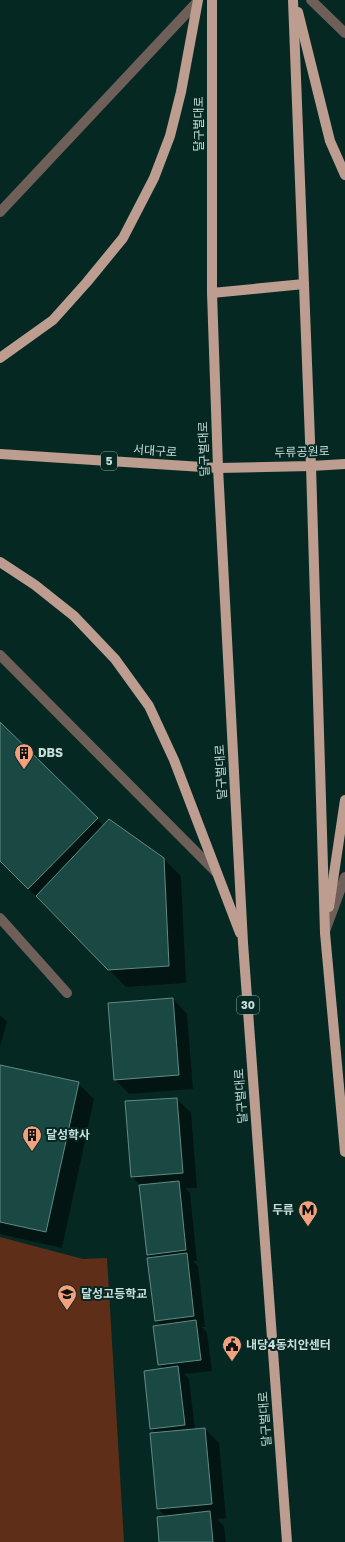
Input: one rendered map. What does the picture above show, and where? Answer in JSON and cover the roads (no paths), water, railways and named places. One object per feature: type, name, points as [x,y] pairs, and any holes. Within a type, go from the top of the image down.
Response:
[{"type":"main road","name":"달구벌대로","points":[[212,0],[212,293],[218,468],[243,943],[287,1542]]},
{"type":"main road","points":[[294,0],[330,141],[345,175]]},
{"type":"main road","points":[[294,0],[311,466],[325,933],[345,1152]]},
{"type":"main road","points":[[0,358],[53,320],[87,282],[122,238],[154,178],[170,136],[181,92],[198,1]]},
{"type":"main road","points":[[212,293],[304,284]]},
{"type":"main road","name":"서대구로","points":[[0,454],[218,468],[260,466]]},
{"type":"main road","name":"두류공원로","points":[[260,466],[345,464]]},
{"type":"main road","points":[[0,562],[35,584],[74,616],[115,659],[149,706],[174,760],[243,943]]},
{"type":"main road","points":[[325,933],[345,800]]},
{"type":"street","points":[[311,0],[345,33]]},
{"type":"street","points":[[0,212],[198,1]]},
{"type":"street","points":[[0,655],[216,872]]},
{"type":"street","points":[[325,933],[345,877]]},
{"type":"street","points":[[0,918],[67,993]]},
{"type":"place","name":"DBS","points":[[24,770]]},
{"type":"place","name":"달성학사","points":[[32,1152]]},
{"type":"place","name":"두류","points":[[308,1227]]},
{"type":"place","name":"달성고등학교","points":[[67,1311]]},
{"type":"place","name":"내당4동치안센터","points":[[232,1362]]}]
